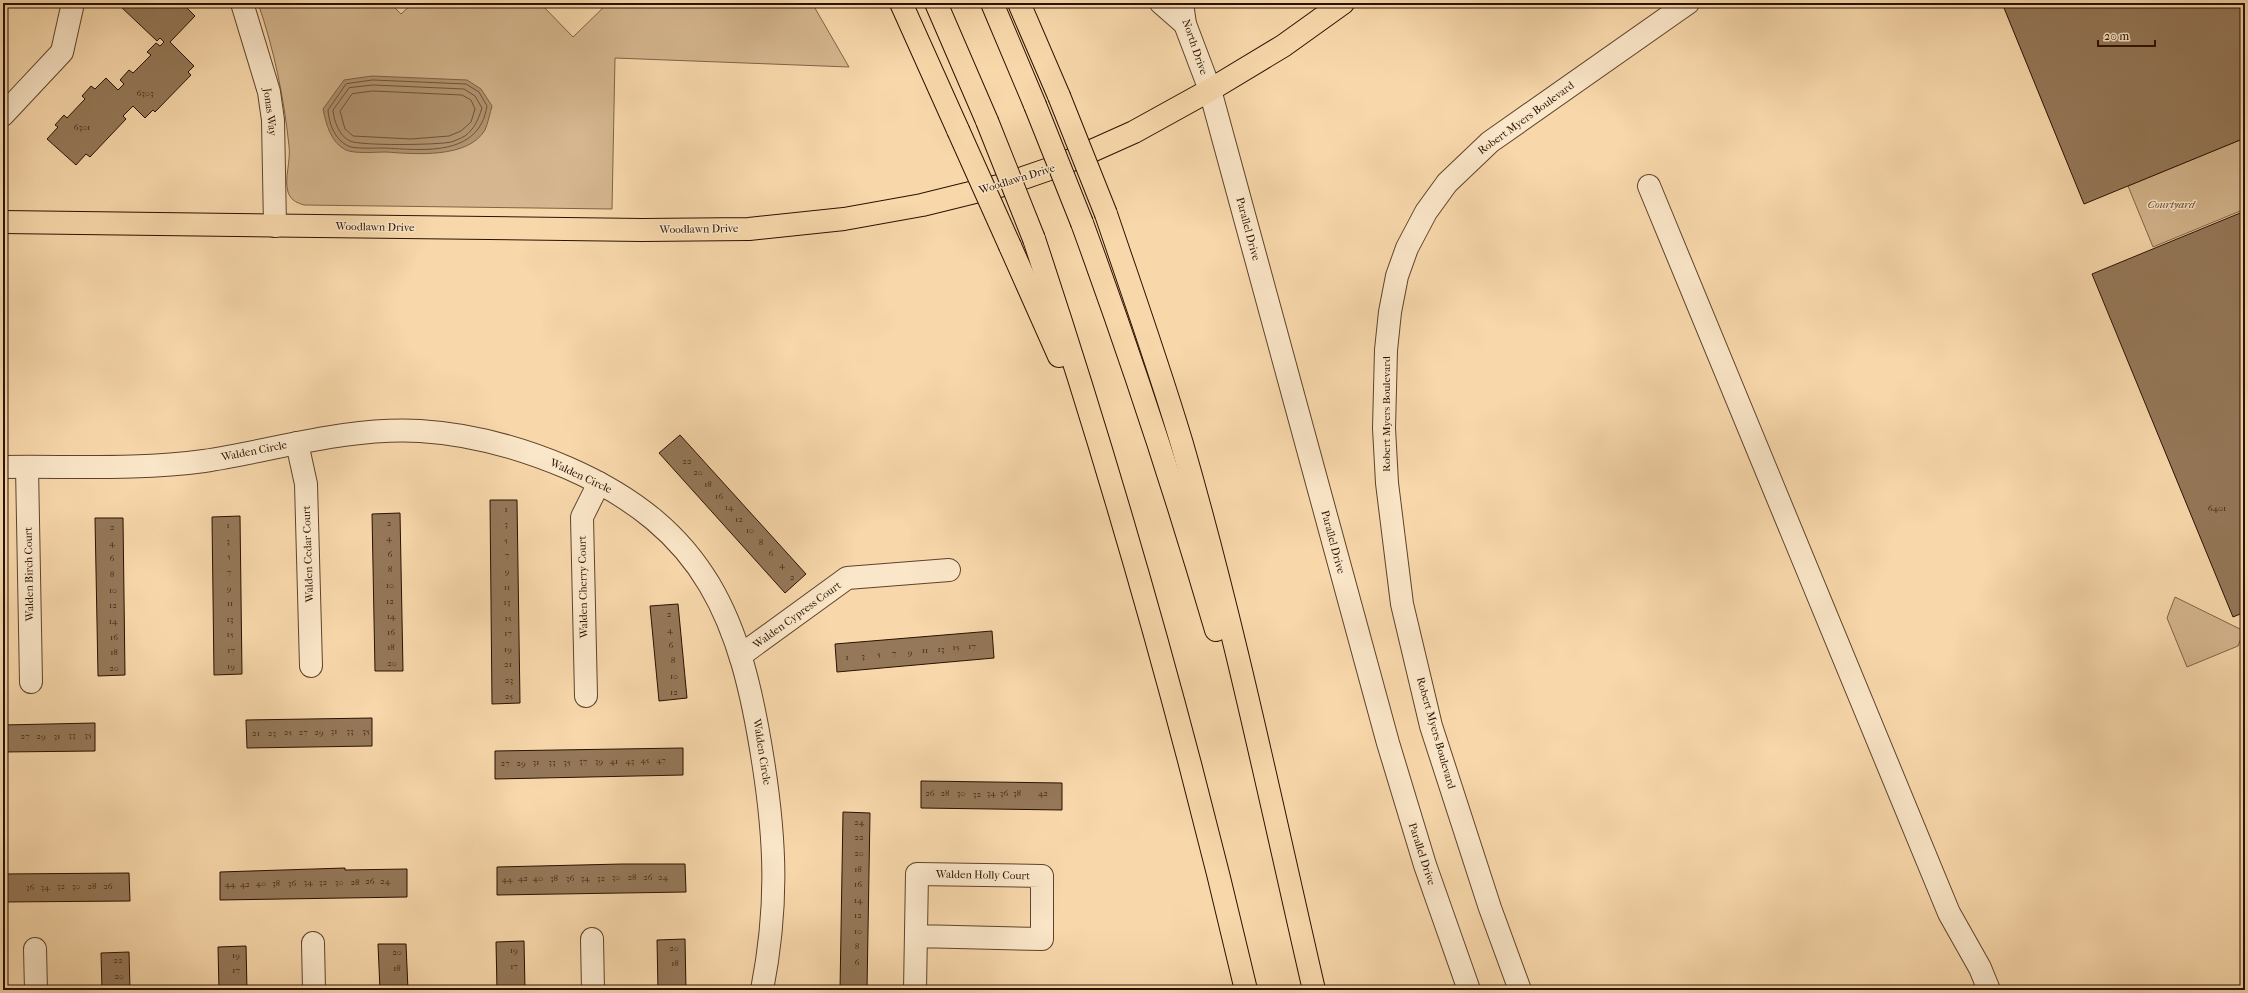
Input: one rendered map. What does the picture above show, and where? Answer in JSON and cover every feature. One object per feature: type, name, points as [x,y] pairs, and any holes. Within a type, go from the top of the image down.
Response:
[{"type":"main road","points":[[901,3],[1050,333],[1121,516]]},
{"type":"main road","points":[[936,3],[987,121],[1034,239],[1064,330],[1121,516],[1211,842],[1246,990]]},
{"type":"main road","points":[[992,3],[1082,223],[1126,343],[1161,450],[1280,842]]},
{"type":"main road","points":[[1020,3],[1106,214],[1148,336],[1182,443],[1216,569],[1314,990]]},
{"type":"main road","name":"Woodlawn Drive","points":[[3,222],[642,230],[749,229],[844,219],[922,205],[1003,186],[1058,166],[1134,132],[1210,90],[1284,46],[1343,3]]},
{"type":"street","points":[[3,115],[62,52],[73,3]]},
{"type":"street","name":"Jonas Way","points":[[242,3],[269,92],[273,120],[275,226]]},
{"type":"street","points":[[1161,3],[1183,13]]},
{"type":"street","name":"Robert Myers Boulevard","points":[[1520,990],[1490,908],[1431,726],[1402,604],[1387,482],[1384,436],[1386,350],[1390,312],[1397,276],[1407,248],[1426,212],[1446,183],[1490,142],[1688,3]]},
{"type":"street","name":"North Drive","points":[[1183,13],[1210,90]]},
{"type":"street","name":"Parallel Drive","points":[[1210,90],[1388,743],[1425,865],[1469,990]]},
{"type":"street","points":[[1650,186],[1949,913],[1980,968],[1989,990]]},
{"type":"street","name":"Walden Circle","points":[[3,467],[184,463],[370,432],[418,431],[446,433],[515,448],[554,462],[599,483],[648,514],[685,548],[719,602],[741,655],[755,708],[774,841],[773,910],[762,990]]},
{"type":"street","name":"Walden Cedar Court","points":[[297,443],[306,484],[311,666]]},
{"type":"street","name":"Walden Birch Court","points":[[27,467],[31,682]]},
{"type":"street","name":"Walden Cherry Court","points":[[586,696],[582,517],[599,483]]},
{"type":"street","name":"Walden Cypress Court","points":[[741,655],[847,578],[949,570]]},
{"type":"street","name":"Walden Holly Court","points":[[915,990],[917,874],[1042,876],[1042,939],[916,936]]},
{"type":"street","points":[[592,939],[593,990]]},
{"type":"street","points":[[313,943],[314,990]]},
{"type":"street","points":[[35,949],[36,990]]},
{"type":"green space","points":[[258,3],[390,3],[401,14],[413,3],[540,3],[573,37],[608,3],[812,3],[849,67],[615,58],[612,209],[304,205],[298,203],[290,197],[288,192],[287,181],[289,152],[287,128],[274,56]]},
{"type":"green space","name":"Courtyard","points":[[2245,138],[2245,209],[2153,247],[2128,186]]},
{"type":"green space","points":[[2175,597],[2244,631],[2238,646],[2187,667],[2167,618]]},
{"type":"water","points":[[372,76],[467,80],[481,89],[492,106],[485,130],[477,139],[466,146],[440,153],[360,152],[346,150],[336,143],[333,138],[323,109],[344,80]]},
{"type":"building","points":[[121,3],[188,3],[190,6],[187,8],[195,16],[170,42],[194,66],[188,72],[191,75],[155,112],[153,110],[145,118],[133,106],[123,116],[126,119],[90,157],[86,154],[76,165],[47,139],[58,127],[55,125],[64,115],[67,118],[85,99],[82,96],[91,86],[95,89],[106,78],[118,90],[124,84],[120,80],[129,70],[133,73],[151,55],[147,52],[156,43],[160,46],[164,42],[160,38],[157,41],[119,5]]},
{"type":"building","points":[[2002,3],[2245,3],[2245,138],[2084,204]]},
{"type":"building","points":[[2245,211],[2245,612],[2233,617],[2092,274]]},
{"type":"building","points":[[680,435],[806,574],[785,593],[659,453]]},
{"type":"building","points":[[490,500],[517,500],[520,703],[492,704]]},
{"type":"building","points":[[400,513],[403,671],[375,671],[372,514]]},
{"type":"building","points":[[240,516],[242,674],[214,675],[212,517]]},
{"type":"building","points":[[95,518],[123,518],[125,675],[98,676]]},
{"type":"building","points":[[678,604],[687,698],[659,701],[650,606]]},
{"type":"building","points":[[992,631],[994,658],[837,672],[835,644]]},
{"type":"building","points":[[372,718],[372,746],[247,748],[246,720]]},
{"type":"building","points":[[95,723],[95,751],[3,752],[3,725]]},
{"type":"building","points":[[683,748],[683,775],[495,779],[495,751]]},
{"type":"building","points":[[921,781],[1062,783],[1062,810],[921,808]]},
{"type":"building","points":[[843,812],[870,813],[867,990],[840,990]]},
{"type":"building","points":[[685,864],[686,892],[497,895],[497,867]]},
{"type":"building","points":[[345,868],[345,870],[407,869],[407,897],[220,900],[220,872]]},
{"type":"building","points":[[129,873],[130,901],[3,902],[3,874]]},
{"type":"building","points":[[685,939],[686,990],[658,990],[657,940]]},
{"type":"building","points":[[524,941],[525,990],[497,990],[496,942]]},
{"type":"building","points":[[378,944],[406,944],[408,990],[380,990]]},
{"type":"building","points":[[246,946],[247,990],[219,990],[218,947]]},
{"type":"building","points":[[129,952],[130,990],[102,990],[101,953]]}]
